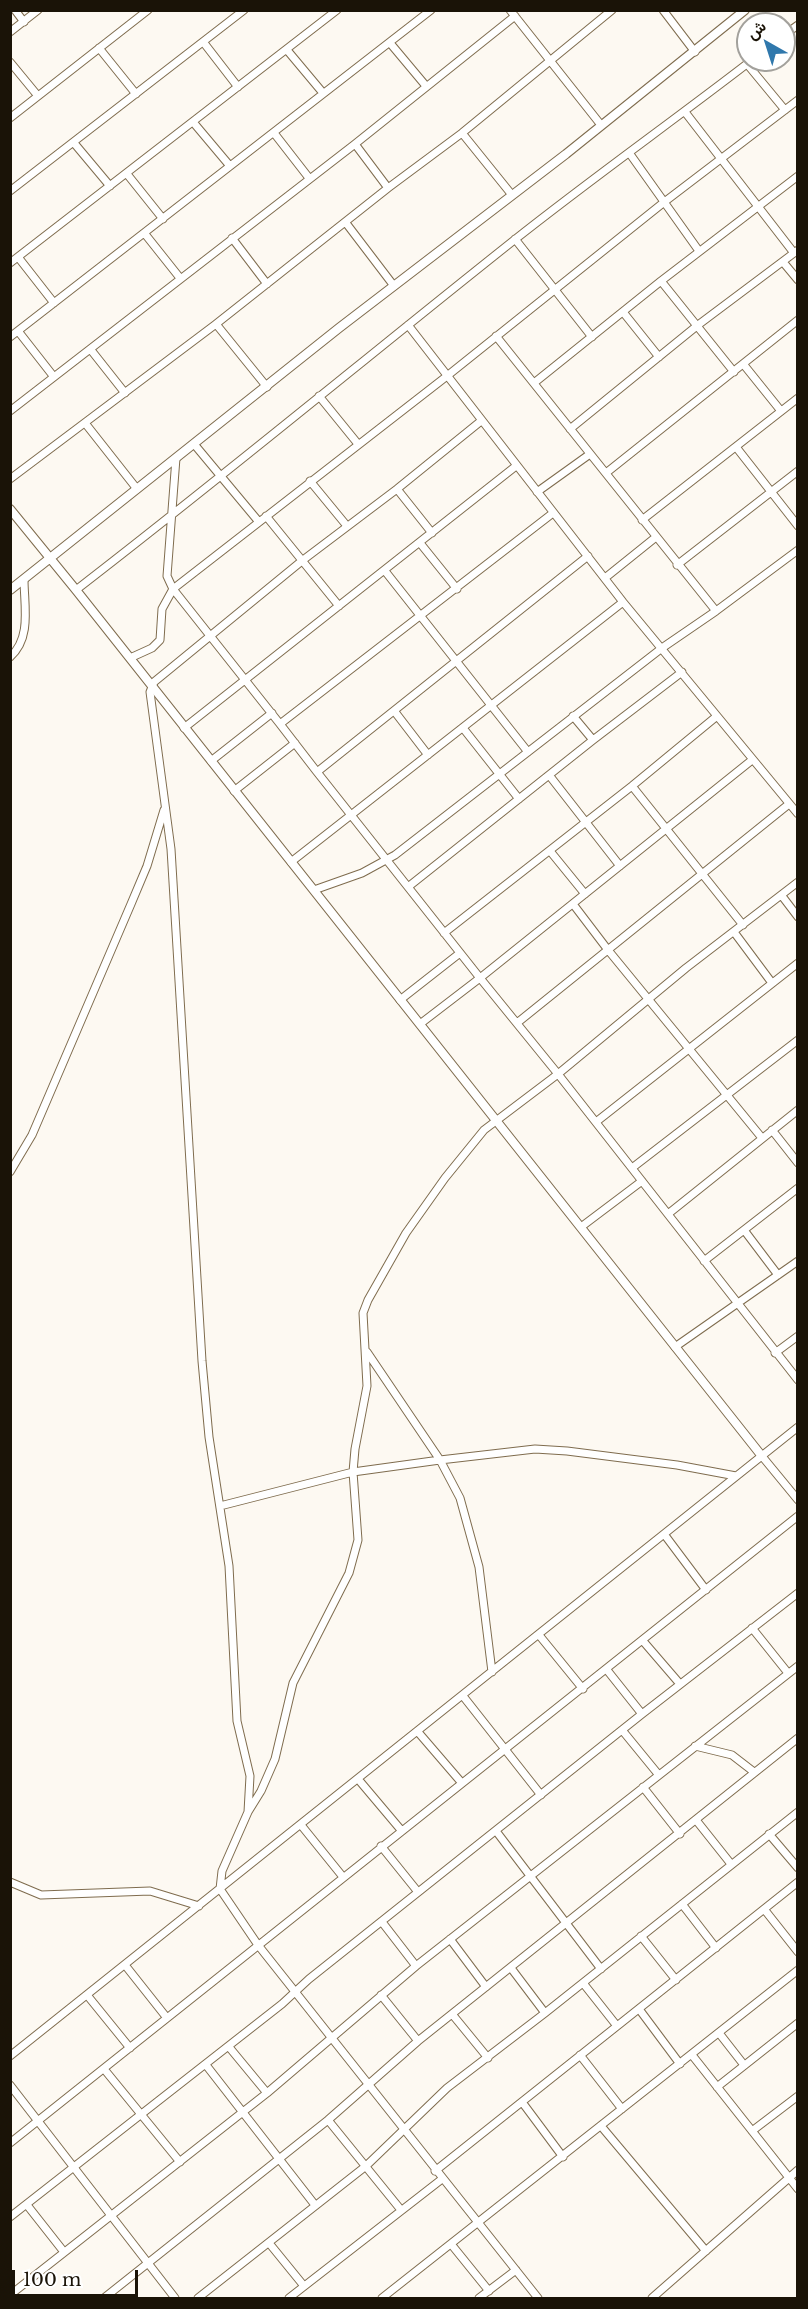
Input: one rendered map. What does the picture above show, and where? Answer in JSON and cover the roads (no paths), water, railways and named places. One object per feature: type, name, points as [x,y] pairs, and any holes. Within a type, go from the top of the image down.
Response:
[{"type":"street","points":[[15,10],[24,22]]},
{"type":"street","points":[[10,32],[38,10]]},
{"type":"street","points":[[10,118],[148,10]]},
{"type":"street","points":[[10,191],[244,10]]},
{"type":"street","points":[[10,263],[194,123],[337,10]]},
{"type":"street","points":[[10,337],[431,10]]},
{"type":"street","points":[[10,479],[216,324],[388,188],[462,133],[612,10]]},
{"type":"street","points":[[663,10],[695,52]]},
{"type":"street","points":[[10,590],[394,286],[695,52],[745,10]]},
{"type":"street","points":[[10,411],[355,144],[511,12],[601,125]]},
{"type":"street","points":[[204,43],[238,87]]},
{"type":"street","points":[[390,43],[426,86]]},
{"type":"street","points":[[99,48],[136,94]]},
{"type":"street","points":[[287,50],[323,93]]},
{"type":"street","points":[[10,62],[38,96]]},
{"type":"street","points":[[76,590],[221,477],[515,239],[736,72]]},
{"type":"street","points":[[756,72],[785,110]]},
{"type":"street","points":[[130,658],[152,648],[160,640],[162,609],[173,589],[447,376],[663,203],[798,100]]},
{"type":"street","points":[[570,429],[796,251],[758,207],[685,112]]},
{"type":"street","points":[[194,123],[230,166]]},
{"type":"street","points":[[274,133],[309,178]]},
{"type":"street","points":[[462,133],[512,195]]},
{"type":"street","points":[[74,143],[110,186]]},
{"type":"street","points":[[355,144],[388,188]]},
{"type":"street","points":[[630,153],[663,203],[699,251]]},
{"type":"street","points":[[127,174],[164,219]]},
{"type":"street","points":[[534,383],[699,251],[798,176]]},
{"type":"street","points":[[346,223],[394,286]]},
{"type":"street","points":[[145,234],[180,278]]},
{"type":"street","points":[[232,238],[267,284]]},
{"type":"street","points":[[515,239],[592,337]]},
{"type":"street","points":[[18,257],[54,303]]},
{"type":"street","points":[[783,262],[798,280]]},
{"type":"street","points":[[661,281],[734,372]]},
{"type":"street","points":[[623,312],[659,357]]},
{"type":"street","points":[[606,473],[798,320]]},
{"type":"street","points":[[216,324],[267,387]]},
{"type":"street","points":[[408,325],[623,602],[798,814]]},
{"type":"street","points":[[18,331],[54,377]]},
{"type":"street","points":[[496,336],[716,611]]},
{"type":"street","points":[[91,350],[125,393]]},
{"type":"street","points":[[744,365],[782,411]]},
{"type":"street","points":[[319,396],[358,444]]},
{"type":"street","points":[[642,520],[798,398]]},
{"type":"street","points":[[248,1812],[250,1776],[237,1721],[230,1566],[209,1437],[202,1361],[171,849],[150,692],[152,685],[210,636],[481,421]]},
{"type":"street","points":[[85,423],[137,489]]},
{"type":"street","points":[[194,444],[259,522]]},
{"type":"street","points":[[736,447],[798,526]]},
{"type":"street","points":[[537,492],[590,454]]},
{"type":"street","points":[[176,458],[167,576],[173,589],[798,1380]]},
{"type":"street","points":[[184,728],[516,466]]},
{"type":"street","points":[[677,565],[798,471]]},
{"type":"street","points":[[310,481],[347,526]]},
{"type":"street","points":[[397,489],[432,533]]},
{"type":"street","points":[[10,509],[761,1455],[794,1490],[798,1500]]},
{"type":"street","points":[[280,724],[554,513]]},
{"type":"street","points":[[266,516],[339,606]]},
{"type":"street","points":[[604,578],[656,537]]},
{"type":"street","points":[[420,543],[457,589]]},
{"type":"street","points":[[314,890],[352,877],[387,860],[662,648],[798,550]]},
{"type":"street","points":[[317,772],[588,556]]},
{"type":"street","points":[[385,571],[528,752]]},
{"type":"street","points":[[10,657],[19,649],[24,634],[24,579]]},
{"type":"street","points":[[291,862],[623,602]]},
{"type":"street","points":[[408,887],[682,672]]},
{"type":"street","points":[[395,712],[428,755]]},
{"type":"street","points":[[211,761],[272,713]]},
{"type":"street","points":[[573,716],[593,740]]},
{"type":"street","points":[[444,933],[632,786],[717,716]]},
{"type":"street","points":[[463,728],[519,798]]},
{"type":"street","points":[[234,791],[295,743]]},
{"type":"street","points":[[420,1024],[752,760]]},
{"type":"street","points":[[549,775],[620,866]]},
{"type":"street","points":[[632,786],[743,925]]},
{"type":"street","points":[[517,1023],[789,804]]},
{"type":"street","points":[[10,1172],[32,1135],[135,895],[147,866],[164,808]]},
{"type":"street","points":[[550,851],[585,894]]},
{"type":"street","points":[[538,2298],[258,1946],[220,1889],[224,1865],[275,1759],[293,1683],[349,1573],[354,1557],[358,1540],[355,1449],[367,1386],[367,1352],[363,1312],[380,1277],[406,1233],[479,1135],[798,882]]},
{"type":"street","points":[[782,896],[798,917]]},
{"type":"street","points":[[573,904],[762,1138]]},
{"type":"street","points":[[734,932],[772,983]]},
{"type":"street","points":[[400,1000],[460,953]]},
{"type":"street","points":[[596,1122],[798,963]]},
{"type":"street","points":[[632,1168],[798,1040]]},
{"type":"street","points":[[669,1214],[798,1110]]},
{"type":"street","points":[[772,1131],[798,1163]]},
{"type":"street","points":[[581,1227],[642,1180]]},
{"type":"street","points":[[704,1262],[798,1188]]},
{"type":"street","points":[[744,1230],[778,1275]]},
{"type":"street","points":[[675,1347],[798,1261]]},
{"type":"street","points":[[775,1353],[798,1336]]},
{"type":"street","points":[[367,1352],[440,1460],[460,1498],[480,1567],[492,1672]]},
{"type":"street","points":[[10,2056],[798,1427]]},
{"type":"street","points":[[220,1506],[354,1472],[440,1460],[549,1449],[677,1465],[736,1476]]},
{"type":"street","points":[[10,2143],[798,1516]]},
{"type":"street","points":[[664,1534],[706,1590]]},
{"type":"street","points":[[10,2217],[229,2047],[309,1979],[642,1713],[798,1593]]},
{"type":"street","points":[[752,1628],[788,1673]]},
{"type":"street","points":[[539,1635],[583,1689]]},
{"type":"street","points":[[643,1641],[680,1684]]},
{"type":"street","points":[[10,2295],[267,2093],[416,1966],[798,1666]]},
{"type":"street","points":[[607,1670],[642,1713]]},
{"type":"street","points":[[463,1696],[541,1795]]},
{"type":"street","points":[[622,1730],[658,1774]]},
{"type":"street","points":[[418,1732],[461,1782]]},
{"type":"street","points":[[104,2298],[328,2120],[418,2041],[798,1738]]},
{"type":"street","points":[[695,1746],[732,1755],[754,1772]]},
{"type":"street","points":[[358,1779],[401,1830]]},
{"type":"street","points":[[643,1787],[680,1834]]},
{"type":"street","points":[[198,2298],[366,2166],[441,2093],[798,1812]]},
{"type":"street","points":[[696,1820],[731,1864]]},
{"type":"street","points":[[301,1825],[343,1877]]},
{"type":"street","points":[[496,1831],[601,1969]]},
{"type":"street","points":[[769,1834],[798,1868]]},
{"type":"street","points":[[381,1846],[418,1892]]},
{"type":"street","points":[[10,1882],[41,1895],[150,1891],[199,1906]]},
{"type":"street","points":[[435,2171],[798,1882]]},
{"type":"street","points":[[682,1904],[716,1947]]},
{"type":"street","points":[[764,1909],[798,1952]]},
{"type":"street","points":[[382,1922],[416,1966]]},
{"type":"street","points":[[641,1936],[676,1980]]},
{"type":"street","points":[[450,1939],[486,1987]]},
{"type":"street","points":[[125,1965],[167,2018]]},
{"type":"street","points":[[511,1968],[545,2013]]},
{"type":"street","points":[[387,2297],[798,1970]]},
{"type":"street","points":[[583,1983],[617,2026]]},
{"type":"street","points":[[87,1995],[129,2048]]},
{"type":"street","points":[[381,1995],[418,2041]]},
{"type":"street","points":[[639,2009],[680,2064]]},
{"type":"street","points":[[453,2014],[488,2058]]},
{"type":"street","points":[[717,2087],[798,2023]]},
{"type":"street","points":[[719,2033],[744,2065]]},
{"type":"street","points":[[229,2047],[267,2093]]},
{"type":"street","points":[[580,2055],[622,2109]]},
{"type":"street","points":[[692,2055],[798,2188]]},
{"type":"street","points":[[206,2065],[315,2205]]},
{"type":"street","points":[[104,2069],[180,2162]]},
{"type":"street","points":[[10,2085],[175,2298]]},
{"type":"street","points":[[752,2132],[798,2097]]},
{"type":"street","points":[[522,2102],[563,2157]]},
{"type":"street","points":[[328,2120],[401,2210]]},
{"type":"street","points":[[602,2126],[706,2251]]},
{"type":"street","points":[[652,2298],[798,2170]]},
{"type":"street","points":[[289,2298],[442,2179]]},
{"type":"street","points":[[27,2205],[64,2252]]},
{"type":"street","points":[[268,2243],[304,2286]]},
{"type":"street","points":[[452,2244],[489,2291]]},
{"type":"street","points":[[479,2298],[516,2270]]}]
